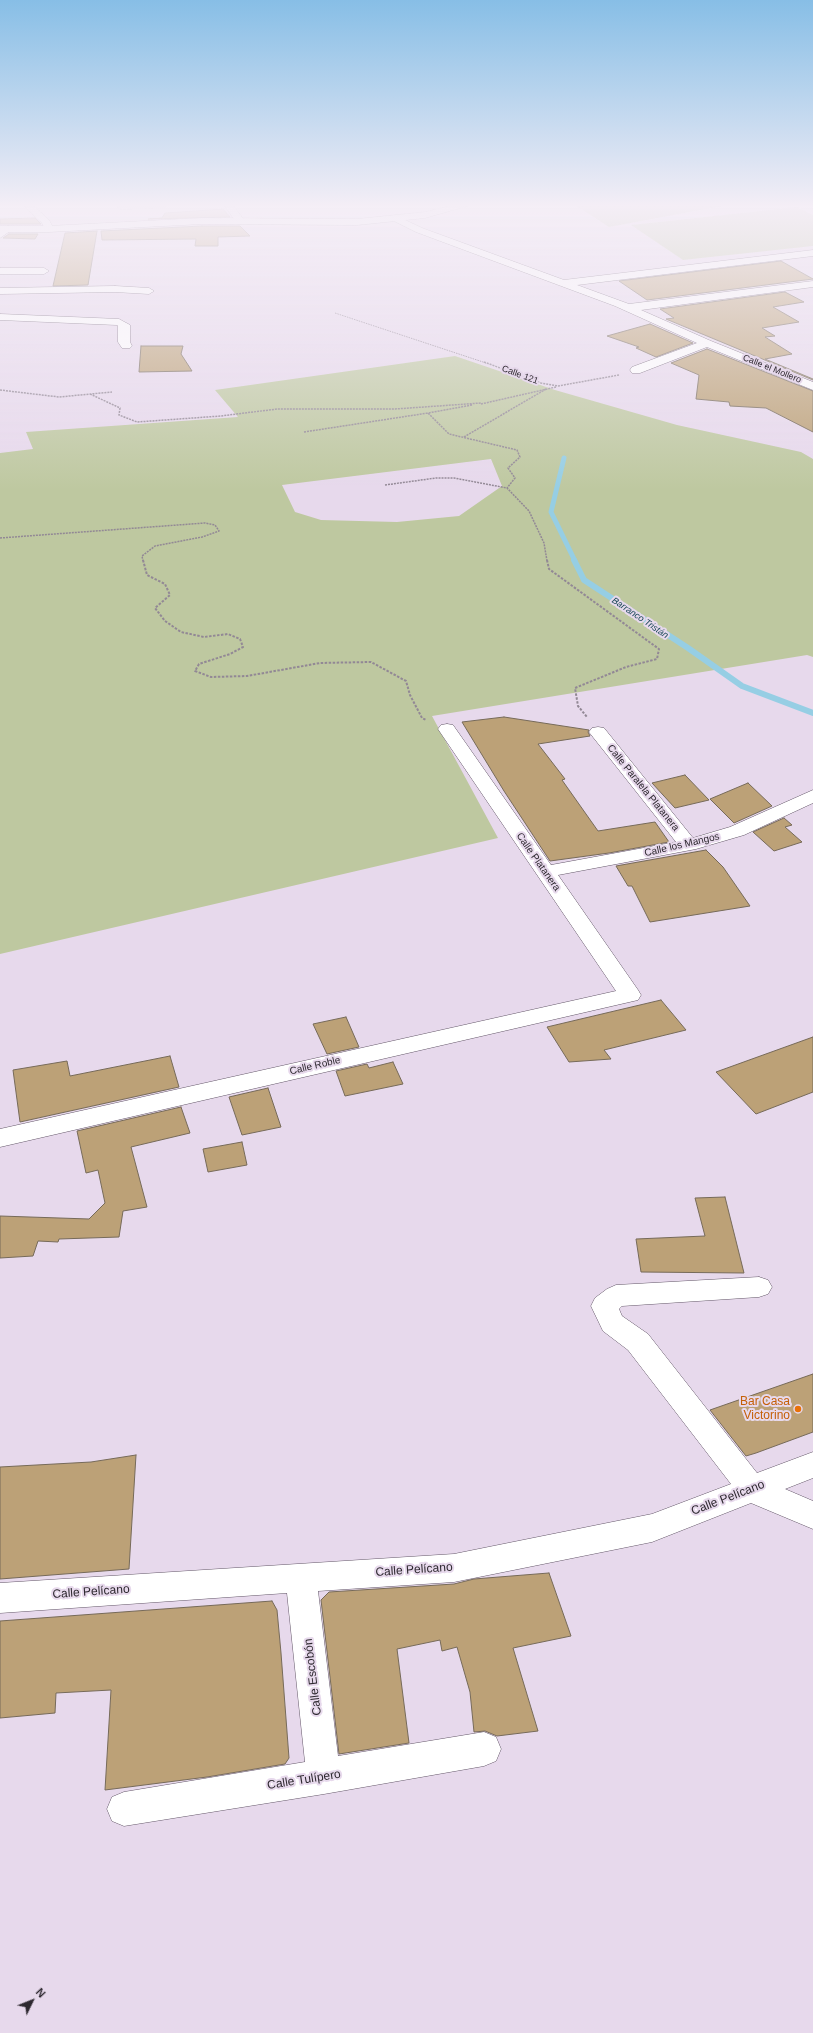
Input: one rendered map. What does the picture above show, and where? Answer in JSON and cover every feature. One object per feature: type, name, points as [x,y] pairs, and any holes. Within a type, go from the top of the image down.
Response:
[{"type":"street","name":"Calle el Mollero","points":[[607,300],[813,386]]},
{"type":"street","points":[[627,308],[690,300]]},
{"type":"street","points":[[0,317],[119,322],[124,325],[124,342],[126,346]]},
{"type":"street","points":[[636,370],[707,343]]},
{"type":"street","points":[[780,372],[806,370]]},
{"type":"street","name":"Calle Platanera","points":[[447,729],[630,995]]},
{"type":"street","name":"Calle Paralela Platanera","points":[[598,732],[689,845]]},
{"type":"street","name":"Calle los Mangos","points":[[545,872],[689,845],[737,831],[813,796]]},
{"type":"street","name":"Calle Roble","points":[[0,1138],[630,995]]},
{"type":"street","points":[[759,1286],[616,1296],[604,1306],[612,1323],[638,1342],[752,1489],[813,1515]]},
{"type":"street","name":"Calle Pelícano","points":[[0,1598],[454,1568],[652,1528],[813,1465]]},
{"type":"street","name":"Calle Escobón","points":[[301,1578],[324,1777]]},
{"type":"street","name":"Calle Tulípero","points":[[124,1809],[324,1777],[484,1749]]},
{"type":"path","name":"Calle 121","points":[[335,313],[479,360],[541,383],[558,386],[636,370]]},
{"type":"path","points":[[304,432],[481,404],[558,386]]},
{"type":"path","points":[[464,437],[549,388]]},
{"type":"path","points":[[0,390],[58,397],[112,392]]},
{"type":"path","points":[[90,394],[120,408],[119,415],[137,422],[221,416],[277,409],[395,409],[481,404]]},
{"type":"path","points":[[428,413],[449,434],[517,450],[520,457],[508,468],[515,478],[507,488]]},
{"type":"path","points":[[384,485],[436,478],[454,478],[507,488],[529,511],[544,543],[549,569],[582,591],[659,649],[657,659],[626,667],[576,688],[578,706],[598,732]]},
{"type":"path","points":[[0,538],[205,523],[215,525],[218,531],[202,538],[155,546],[142,556],[147,575],[165,584],[170,595],[155,608],[165,621],[181,632],[204,637],[228,634],[240,638],[243,647],[230,654],[199,664],[195,672],[211,677],[247,676],[320,662],[371,662],[406,681],[410,695],[422,718],[447,729]]},
{"type":"green space","points":[[455,356],[555,390],[677,425],[801,452],[813,459],[813,657],[807,655],[432,716],[498,838],[0,954],[0,453],[33,449],[26,432],[238,417],[215,390]],"holes":[[[491,459],[502,486],[459,516],[397,522],[321,520],[295,512],[282,485]]]},
{"type":"building","points":[[727,300],[800,300],[804,302],[773,307],[799,322],[762,328],[775,336],[765,337],[792,354],[765,359],[813,380],[666,319],[674,318],[660,309]]},
{"type":"building","points":[[650,324],[693,343],[656,357],[636,348],[639,347],[607,336]]},
{"type":"building","points":[[141,346],[183,346],[181,354],[192,371],[139,372]]},
{"type":"building","points":[[707,349],[813,391],[813,432],[766,408],[730,406],[729,402],[696,399],[699,375],[671,363]]},
{"type":"building","points":[[504,717],[589,730],[588,732],[590,736],[538,744],[565,779],[562,780],[598,831],[655,822],[669,842],[609,853],[550,861],[504,791],[462,722]]},
{"type":"building","points":[[685,775],[709,800],[675,808],[652,783]]},
{"type":"building","points":[[748,783],[772,806],[734,823],[710,799]]},
{"type":"building","points":[[784,818],[792,825],[785,827],[802,842],[774,851],[753,832]]},
{"type":"building","points":[[706,850],[723,867],[750,906],[650,922],[632,886],[628,886],[616,866]]},
{"type":"building","points":[[661,1000],[686,1030],[604,1050],[611,1059],[569,1062],[547,1027]]},
{"type":"building","points":[[346,1017],[359,1047],[327,1054],[313,1024]]},
{"type":"building","points":[[813,1037],[813,1092],[756,1114],[716,1072]]},
{"type":"building","points":[[170,1056],[179,1087],[20,1122],[13,1070],[67,1061],[70,1076]]},
{"type":"building","points":[[393,1062],[403,1084],[345,1096],[336,1071],[367,1064],[369,1068]]},
{"type":"building","points":[[268,1088],[281,1127],[242,1135],[229,1097]]},
{"type":"building","points":[[181,1107],[190,1133],[131,1147],[147,1207],[123,1211],[119,1237],[59,1239],[58,1242],[38,1241],[33,1256],[0,1258],[0,1216],[89,1219],[105,1203],[98,1170],[86,1173],[77,1131]]},
{"type":"building","points":[[242,1142],[247,1165],[208,1172],[203,1149]]},
{"type":"building","points":[[725,1197],[744,1273],[641,1272],[636,1239],[705,1236],[695,1198]]},
{"type":"building","points":[[813,1374],[813,1432],[756,1453],[746,1456],[710,1410]]},
{"type":"building","points":[[136,1455],[129,1569],[0,1579],[0,1467],[91,1462]]},
{"type":"building","points":[[549,1573],[571,1636],[513,1648],[538,1731],[497,1736],[485,1731],[474,1732],[470,1692],[457,1647],[442,1651],[440,1640],[397,1649],[409,1743],[339,1754],[321,1600],[329,1592],[454,1584],[474,1579]]},
{"type":"building","points":[[272,1601],[277,1610],[281,1653],[289,1758],[285,1764],[207,1777],[105,1790],[111,1690],[56,1693],[55,1713],[0,1718],[0,1621]]},
{"type":"waterway","name":"Barranco Tristán","points":[[564,458],[551,512],[575,561]]},
{"type":"waterway","name":"Barranco Tristán","points":[[574,560],[584,580],[688,648],[742,686],[813,713]]},
{"type":"place","name":"Bar Casa Victorino","points":[[798,1409]]}]
